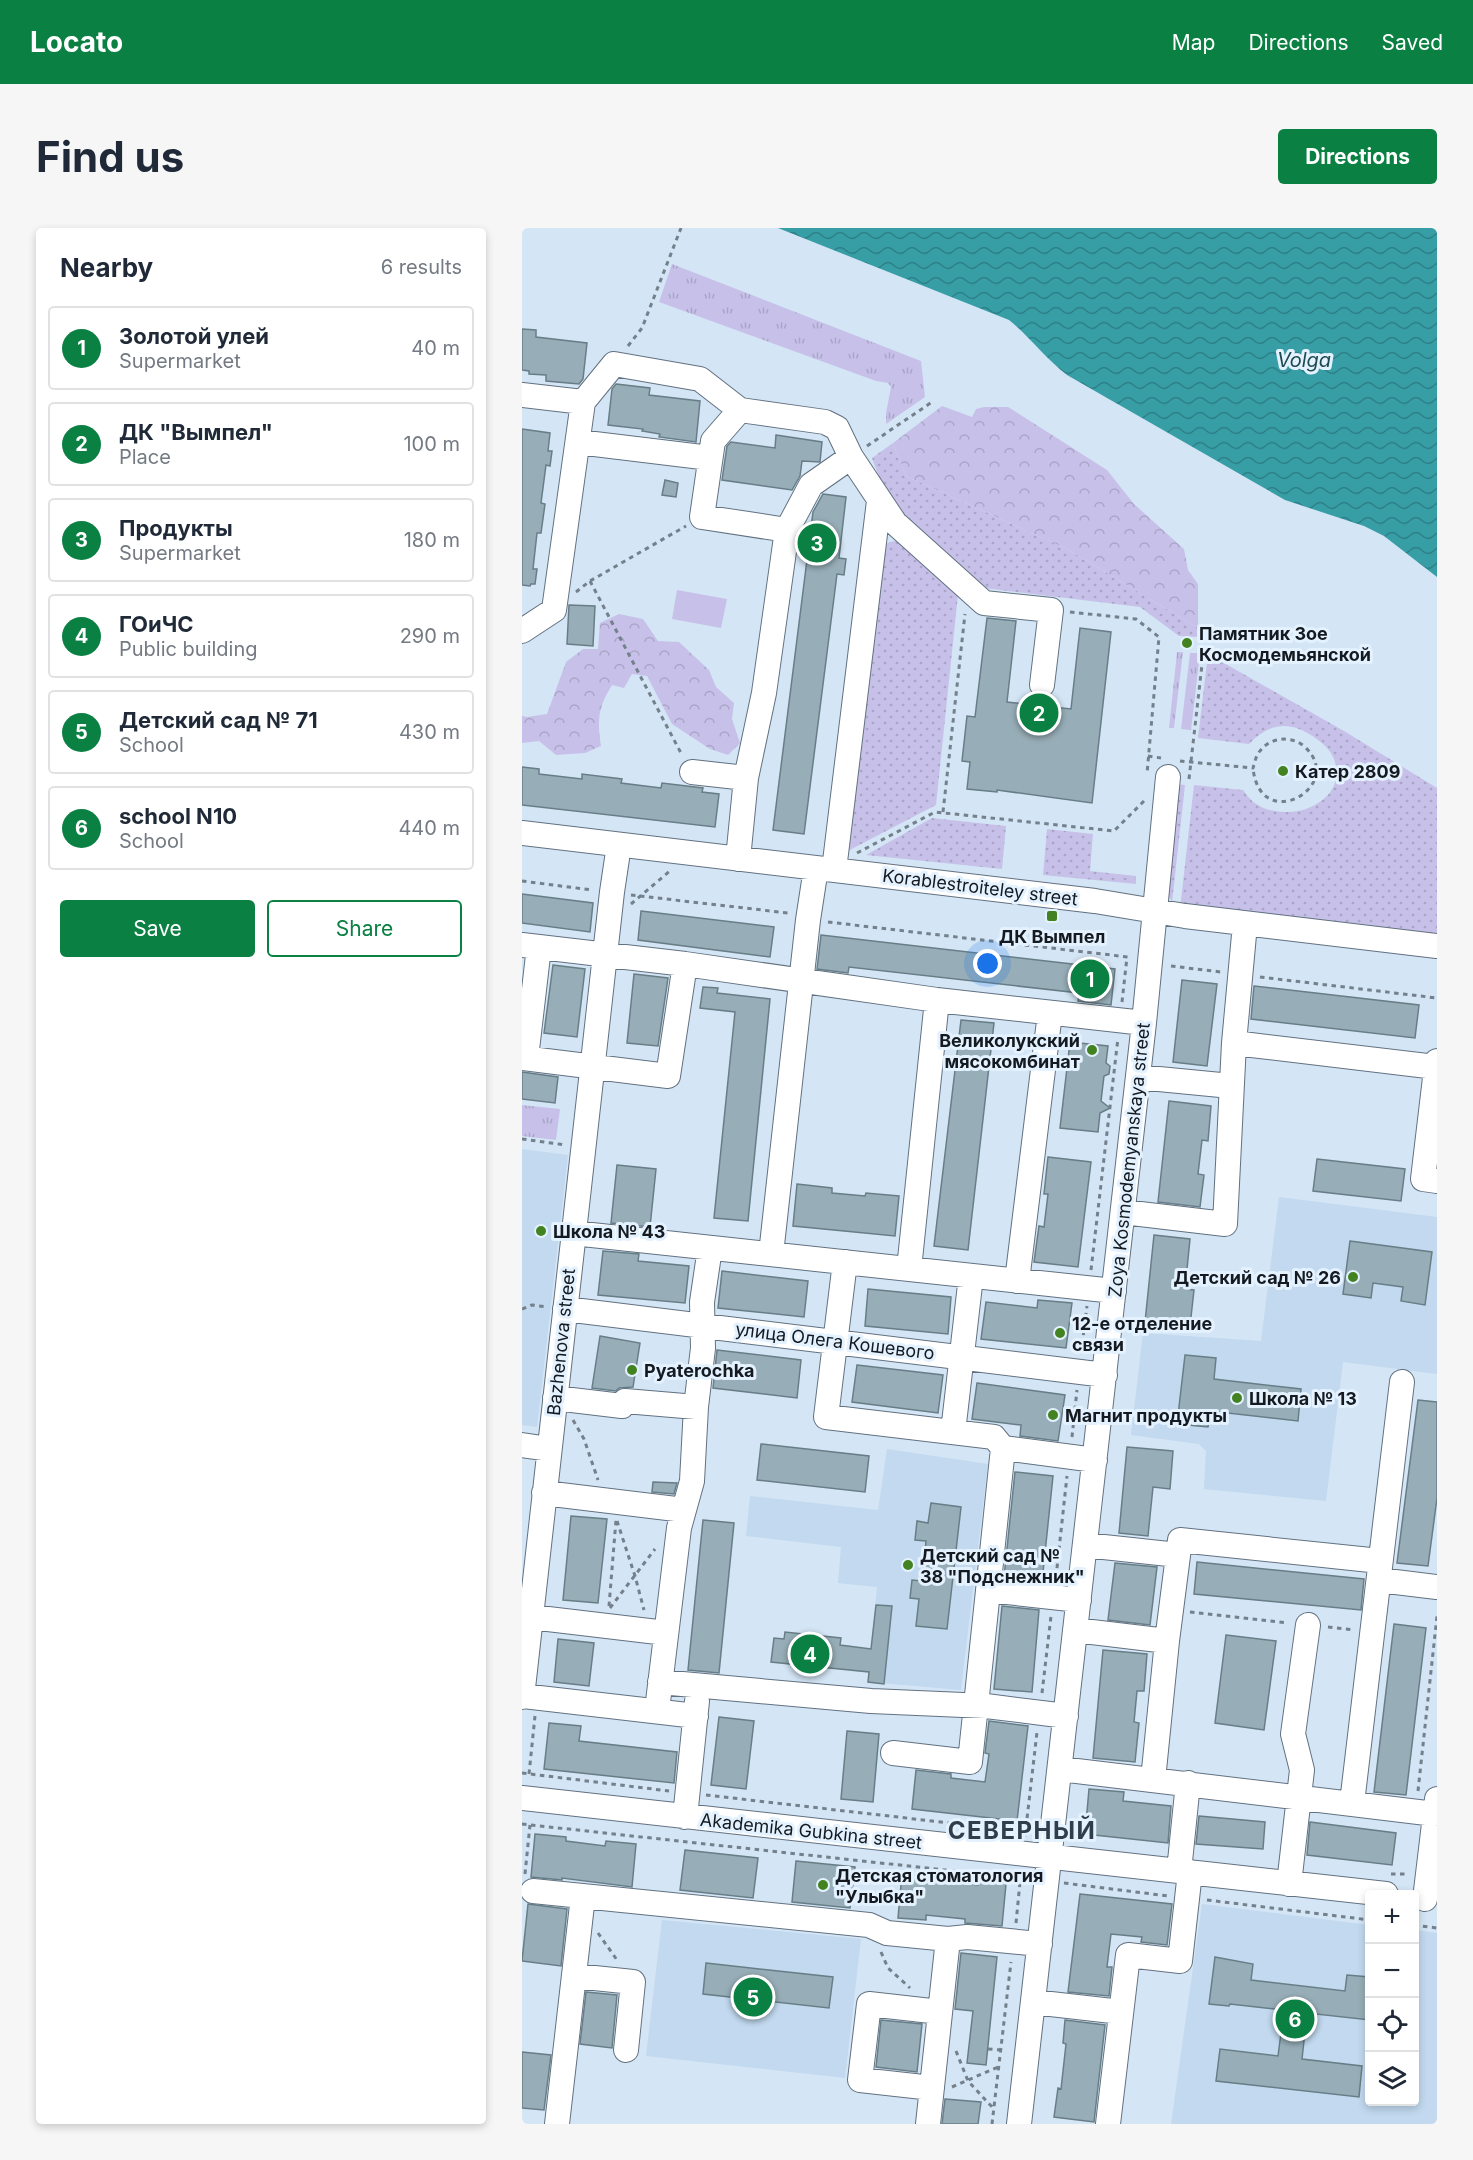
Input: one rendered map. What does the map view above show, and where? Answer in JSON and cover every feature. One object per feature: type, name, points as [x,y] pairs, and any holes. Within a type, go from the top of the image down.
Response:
[{"type":"street","points":[[522,632],[554,610],[583,402],[614,364],[700,380],[740,410],[825,422],[837,428],[851,457],[895,523],[984,603],[1050,610],[1042,685]]},
{"type":"street","points":[[522,395],[583,402]]},
{"type":"street","points":[[740,410],[713,441],[702,517],[787,530]]},
{"type":"street","points":[[578,442],[710,458]]},
{"type":"street","points":[[738,859],[746,778],[764,693],[787,530],[811,484],[851,457]]},
{"type":"street","points":[[771,1254],[808,917],[828,868],[879,501]]},
{"type":"street","points":[[692,772],[746,778]]},
{"type":"street","name":"Zoya Kosmodemyanskaya street","points":[[1020,2124],[1144,1023],[1161,963],[1156,911],[1157,778]]},
{"type":"street","name":"Korablestroiteley street","points":[[522,833],[828,868],[1095,901],[1245,924],[1437,946]]},
{"type":"street","name":"Bazhenova street","points":[[522,1696],[531,1617],[528,1583],[544,1493],[555,1398],[558,1308],[573,1233],[605,955],[621,898],[619,845]]},
{"type":"street","points":[[1123,1212],[1225,1224],[1231,1086],[1245,924]]},
{"type":"street","points":[[685,964],[668,1076],[524,1058],[530,946],[685,964],[937,1000],[1144,1023]]},
{"type":"street","points":[[909,1269],[937,1000]]},
{"type":"street","points":[[1017,1281],[1050,1013]]},
{"type":"street","points":[[1234,1043],[1436,1064],[1423,1179],[1437,1181]]},
{"type":"street","points":[[1138,1077],[1231,1086]]},
{"type":"street","points":[[573,1233],[1114,1291]]},
{"type":"street","points":[[657,1710],[681,1519],[692,1481],[696,1407],[703,1348],[702,1302],[710,1248]]},
{"type":"street","points":[[845,1262],[826,1417],[994,1437],[1003,1448],[1095,1460]]},
{"type":"street","points":[[953,1432],[971,1276]]},
{"type":"street","name":"улица Олега Кошевого","points":[[558,1308],[1105,1375]]},
{"type":"street","points":[[1352,1803],[1402,1382]]},
{"type":"street","points":[[555,1398],[622,1406],[625,1401],[696,1407]]},
{"type":"street","points":[[522,1445],[549,1449]]},
{"type":"street","points":[[893,1753],[970,1762],[1003,1448]]},
{"type":"street","points":[[544,1493],[681,1519]]},
{"type":"street","points":[[1153,1779],[1180,1540],[1379,1570],[1437,1587]]},
{"type":"street","points":[[1086,1545],[1178,1555]]},
{"type":"street","points":[[988,1590],[1079,1600]]},
{"type":"street","points":[[531,1617],[666,1634]]},
{"type":"street","points":[[1289,1884],[1302,1770],[1293,1734],[1308,1625]]},
{"type":"street","points":[[1076,1630],[1167,1641]]},
{"type":"street","points":[[660,1682],[871,1701],[976,1706],[1066,1716]]},
{"type":"street","points":[[685,1817],[699,1686]]},
{"type":"street","points":[[522,1696],[696,1716]]},
{"type":"street","points":[[1060,1769],[1352,1803],[1429,1808],[1434,1848],[1416,1890]]},
{"type":"street","points":[[1108,2124],[1128,1955],[1180,1961],[1187,1898],[1184,1872],[1188,1783]]},
{"type":"street","name":"Akademika Gubkina street","points":[[522,1798],[685,1817],[1022,1867],[1050,1857],[1365,1891]]},
{"type":"street","points":[[529,1888],[583,1903],[869,1925],[887,1933],[1040,1944]]},
{"type":"street","points":[[557,2124],[583,1903]]},
{"type":"street","points":[[927,2124],[948,1939]]},
{"type":"street","points":[[575,1976],[633,1982],[626,2050]]},
{"type":"street","points":[[1034,2002],[1121,2012]]},
{"type":"street","points":[[931,2091],[860,2080],[869,2004],[940,2012]]},
{"type":"path","points":[[614,364],[642,328],[681,228]]},
{"type":"path","points":[[851,457],[932,402]]},
{"type":"path","points":[[554,610],[590,580],[702,517]]},
{"type":"path","points":[[590,580],[692,772]]},
{"type":"path","points":[[943,812],[966,601],[984,603]]},
{"type":"path","points":[[1050,610],[1136,619],[1159,637],[1148,756],[1157,778]]},
{"type":"path","points":[[1281,739],[1294,740],[1303,745],[1311,754],[1315,764],[1315,777],[1310,789],[1301,797],[1284,802],[1270,799],[1261,792],[1254,780],[1252,768],[1258,752],[1267,744],[1281,739]]},
{"type":"path","points":[[1148,756],[1252,768]]},
{"type":"path","points":[[828,868],[935,812],[1114,831],[1144,803],[1145,791]]},
{"type":"path","points":[[621,898],[641,896],[690,853]]},
{"type":"path","points":[[522,881],[621,898],[641,896],[1437,998]]},
{"type":"path","points":[[992,2124],[1127,957]]},
{"type":"path","points":[[522,1139],[574,1146]]},
{"type":"path","points":[[522,1309],[532,1305],[558,1308]]},
{"type":"path","points":[[616,1518],[608,1611],[681,1519]]},
{"type":"path","points":[[1171,1610],[1372,1632]]},
{"type":"path","points":[[1429,1808],[1437,1616]]},
{"type":"path","points":[[522,1773],[968,1826]]},
{"type":"path","points":[[522,1824],[1022,1867],[1048,1881],[1365,1919]]},
{"type":"path","points":[[529,1888],[530,1825]]},
{"type":"path","points":[[1408,1874],[1413,1890]]},
{"type":"path","points":[[583,1903],[633,1982]]},
{"type":"path","points":[[1419,1926],[1437,1928]]},
{"type":"path","points":[[987,2049],[1001,2050]]},
{"type":"path","points":[[931,2091],[968,2081],[999,2066]]},
{"type":"shaded area","name":"Школа № 43","points":[[522,1149],[568,1155],[537,1427],[522,1425]]},
{"type":"shaded area","points":[[1279,1197],[1437,1217],[1437,1374],[1343,1362],[1326,1501],[1204,1489],[1206,1451],[1199,1444],[1131,1435],[1143,1333],[1261,1341]]},
{"type":"shaded area","name":"Детский сад № 38 \"Подснежник\"","points":[[887,1449],[988,1464],[961,1690],[868,1682],[877,1587],[838,1583],[841,1547],[746,1536],[750,1496],[878,1510]]},
{"type":"shaded area","points":[[1202,1904],[1365,1924],[1365,2106],[1419,2106],[1419,1931],[1437,1933],[1437,2124],[1171,2124]]},
{"type":"shaded area","points":[[662,1920],[861,1939],[845,2078],[646,2056]]},
{"type":"green space","points":[[672,264],[921,361],[925,397],[886,424],[891,387],[888,383],[876,381],[659,302]]},
{"type":"green space","points":[[942,406],[972,417],[976,409],[1008,407],[1107,470],[1134,504],[1184,549],[1188,570],[1198,584],[1198,628],[1067,549],[906,476],[893,443]]},
{"type":"green space","points":[[893,443],[906,476],[1067,549],[1198,628],[1197,637],[1179,636],[1140,607],[975,587],[892,512],[872,458]]},
{"type":"green space","points":[[901,540],[959,585],[936,805],[844,853],[882,548],[889,542]]},
{"type":"green space","points":[[677,590],[727,599],[721,628],[672,619]]},
{"type":"green space","points":[[619,614],[643,619],[658,641],[679,642],[709,670],[716,687],[734,703],[732,719],[740,743],[728,755],[710,749],[672,724],[647,676],[632,674],[624,688],[612,685],[604,700],[599,721],[601,746],[585,753],[556,755],[539,741],[522,743],[522,716],[547,714],[566,662],[583,649],[598,649],[600,623]]},
{"type":"green space","points":[[1177,652],[1183,652],[1174,728],[1169,728]]},
{"type":"green space","points":[[1190,653],[1200,653],[1191,730],[1181,729]]},
{"type":"green space","points":[[1208,654],[1344,731],[1437,788],[1437,939],[1180,909],[1194,785],[1243,790],[1251,800],[1262,807],[1286,812],[1308,808],[1318,803],[1332,789],[1336,779],[1333,757],[1329,751],[1314,737],[1296,728],[1280,726],[1272,728],[1249,744],[1198,738]]},
{"type":"green space","points":[[1174,784],[1185,785],[1172,902],[1163,886]]},
{"type":"green space","points":[[932,818],[1006,826],[1002,869],[866,855]]},
{"type":"green space","points":[[1047,829],[1093,834],[1090,871],[1136,876],[1136,884],[1043,875]]},
{"type":"green space","points":[[522,1105],[560,1109],[556,1140],[522,1136]]},
{"type":"water","name":"Volga","points":[[778,228],[1437,228],[1437,577],[1384,536],[1364,526],[1285,500],[1067,375],[1009,320]]},
{"type":"building","points":[[522,329],[536,330],[536,337],[587,343],[583,379],[579,384],[546,381],[546,375],[529,374],[529,371],[522,370]]},
{"type":"building","points":[[616,384],[650,388],[649,395],[700,401],[696,442],[659,437],[660,434],[642,431],[643,429],[608,425],[612,389]]},
{"type":"building","points":[[522,429],[550,433],[548,451],[552,451],[550,466],[546,465],[541,503],[545,504],[541,533],[537,533],[533,569],[537,569],[535,584],[530,586],[522,585]]},
{"type":"building","points":[[776,435],[822,442],[820,462],[802,461],[800,476],[792,490],[722,480],[727,446],[731,442],[775,448]]},
{"type":"building","points":[[665,480],[678,483],[676,497],[662,495]]},
{"type":"building","points":[[823,494],[846,497],[839,558],[846,559],[844,575],[837,574],[804,834],[773,830],[813,512]]},
{"type":"building","points":[[569,605],[595,606],[593,646],[567,644]]},
{"type":"building","points":[[987,618],[1016,621],[1007,702],[1071,709],[1080,628],[1111,632],[1092,803],[997,790],[997,792],[967,789],[970,762],[962,761],[967,716],[975,717]]},
{"type":"building","points":[[522,767],[539,769],[539,774],[582,779],[582,774],[622,779],[621,783],[661,788],[662,783],[703,788],[702,792],[719,794],[715,827],[522,805]]},
{"type":"building","points":[[522,894],[593,903],[590,932],[522,923]]},
{"type":"building","points":[[641,911],[774,927],[770,957],[638,940]]},
{"type":"building","points":[[821,935],[1115,969],[1111,1005],[1078,1001],[1079,993],[849,967],[848,973],[817,969]]},
{"type":"building","points":[[553,965],[585,969],[577,1037],[544,1033]]},
{"type":"building","points":[[634,974],[668,978],[658,1046],[627,1043]]},
{"type":"building","points":[[1182,980],[1217,984],[1207,1066],[1173,1062]]},
{"type":"building","points":[[1254,986],[1419,1005],[1415,1038],[1251,1019]]},
{"type":"building","points":[[703,987],[718,988],[717,993],[770,999],[748,1221],[714,1218],[735,1012],[700,1008]]},
{"type":"building","points":[[961,1020],[994,1023],[968,1250],[934,1246]]},
{"type":"building","points":[[1070,1042],[1108,1046],[1106,1063],[1110,1066],[1109,1074],[1104,1076],[1101,1101],[1110,1108],[1100,1113],[1098,1132],[1060,1128]]},
{"type":"building","points":[[522,1072],[558,1077],[555,1103],[522,1099]]},
{"type":"building","points":[[1169,1101],[1211,1106],[1208,1141],[1202,1140],[1198,1174],[1204,1175],[1200,1207],[1158,1202]]},
{"type":"building","points":[[1048,1157],[1091,1162],[1078,1267],[1034,1262],[1039,1226],[1044,1227],[1048,1194],[1044,1194]]},
{"type":"building","points":[[1317,1159],[1405,1169],[1401,1201],[1313,1191]]},
{"type":"building","points":[[617,1165],[656,1169],[650,1227],[611,1223]]},
{"type":"building","points":[[797,1184],[832,1188],[832,1193],[899,1196],[895,1236],[793,1226]]},
{"type":"building","points":[[1154,1235],[1190,1239],[1185,1289],[1194,1290],[1190,1326],[1145,1322]]},
{"type":"building","points":[[1350,1241],[1432,1252],[1425,1305],[1401,1301],[1403,1287],[1373,1283],[1371,1298],[1343,1294]]},
{"type":"building","points":[[603,1251],[639,1254],[638,1261],[689,1266],[685,1303],[598,1295]]},
{"type":"building","points":[[722,1271],[808,1281],[804,1317],[718,1308]]},
{"type":"building","points":[[868,1289],[951,1297],[948,1334],[865,1326]]},
{"type":"building","points":[[1038,1300],[1072,1303],[1066,1348],[981,1339],[986,1302],[1037,1308]]},
{"type":"building","points":[[600,1336],[640,1343],[633,1387],[619,1388],[616,1391],[592,1388]]},
{"type":"building","points":[[717,1350],[801,1360],[797,1398],[713,1388]]},
{"type":"building","points":[[1185,1355],[1216,1358],[1214,1379],[1301,1389],[1298,1421],[1210,1411],[1208,1427],[1177,1424]]},
{"type":"building","points":[[857,1365],[943,1375],[938,1413],[852,1402]]},
{"type":"building","points":[[977,1383],[1065,1395],[1058,1441],[1020,1436],[1021,1425],[972,1419]]},
{"type":"building","points":[[1418,1400],[1437,1402],[1437,1498],[1428,1566],[1397,1563]]},
{"type":"building","points":[[761,1444],[869,1456],[865,1492],[757,1480]]},
{"type":"building","points":[[1127,1447],[1173,1451],[1170,1489],[1153,1487],[1148,1536],[1119,1533]]},
{"type":"building","points":[[1015,1472],[1053,1476],[1042,1582],[1004,1577]]},
{"type":"building","points":[[653,1482],[677,1483],[674,1494],[652,1492]]},
{"type":"building","points":[[931,1503],[961,1507],[947,1629],[916,1626],[919,1599],[910,1598],[912,1580],[922,1581],[926,1541],[915,1540],[917,1521],[928,1523]]},
{"type":"building","points":[[571,1516],[607,1519],[598,1603],[563,1600]]},
{"type":"building","points":[[703,1520],[734,1523],[719,1673],[688,1670]]},
{"type":"building","points":[[1197,1562],[1364,1579],[1361,1610],[1194,1594]]},
{"type":"building","points":[[1115,1563],[1157,1567],[1150,1625],[1108,1620]]},
{"type":"building","points":[[876,1605],[892,1606],[884,1684],[868,1682],[869,1672],[771,1662],[774,1638],[784,1639],[785,1632],[841,1638],[840,1645],[871,1649]]},
{"type":"building","points":[[1002,1606],[1039,1610],[1032,1692],[994,1689]]},
{"type":"building","points":[[1394,1624],[1426,1628],[1406,1795],[1374,1792]]},
{"type":"building","points":[[1226,1635],[1276,1641],[1264,1730],[1215,1723]]},
{"type":"building","points":[[558,1639],[594,1643],[589,1686],[554,1682]]},
{"type":"building","points":[[1103,1650],[1147,1654],[1144,1691],[1137,1691],[1134,1722],[1139,1723],[1135,1762],[1093,1758]]},
{"type":"building","points":[[719,1717],[754,1721],[746,1789],[711,1785]]},
{"type":"building","points":[[989,1721],[1028,1726],[1017,1821],[912,1809],[916,1770],[951,1774],[951,1778],[985,1782],[989,1754],[985,1753]]},
{"type":"building","points":[[549,1723],[581,1726],[579,1741],[677,1752],[674,1783],[544,1769]]},
{"type":"building","points":[[847,1731],[879,1734],[873,1802],[841,1799]]},
{"type":"building","points":[[1089,1789],[1124,1792],[1123,1801],[1171,1806],[1168,1843],[1085,1834]]},
{"type":"building","points":[[1199,1816],[1265,1822],[1263,1849],[1196,1844]]},
{"type":"building","points":[[1310,1822],[1396,1833],[1392,1865],[1307,1855]]},
{"type":"building","points":[[535,1834],[566,1837],[566,1841],[605,1846],[606,1841],[636,1844],[632,1887],[562,1878],[562,1880],[531,1877]]},
{"type":"building","points":[[685,1850],[758,1858],[753,1898],[680,1890]]},
{"type":"building","name":"Детская стоматология \"Улыбка\"","points":[[796,1861],[855,1867],[850,1908],[792,1902]]},
{"type":"building","points":[[902,1874],[929,1877],[929,1880],[978,1885],[978,1881],[1006,1884],[1002,1926],[965,1923],[965,1919],[926,1915],[926,1920],[898,1918]]},
{"type":"building","points":[[1080,1894],[1172,1904],[1167,1945],[1141,1942],[1142,1937],[1111,1934],[1107,1967],[1112,1967],[1109,1996],[1068,1992]]},
{"type":"building","points":[[528,1904],[567,1909],[561,1966],[522,1961]]},
{"type":"building","points":[[961,1953],[997,1957],[986,2065],[967,2063],[973,2011],[955,2009]]},
{"type":"building","points":[[1215,1957],[1253,1964],[1251,1980],[1345,1991],[1347,1975],[1365,1977],[1365,2019],[1307,2013],[1302,2059],[1362,2066],[1359,2097],[1216,2081],[1220,2049],[1278,2056],[1284,2010],[1209,2004]]},
{"type":"building","points":[[706,1963],[833,1977],[829,2008],[703,1994]]},
{"type":"building","points":[[586,1992],[617,1995],[612,2048],[580,2044]]},
{"type":"building","points":[[881,2020],[922,2024],[917,2072],[876,2067]]},
{"type":"building","points":[[1065,2020],[1105,2025],[1094,2122],[1054,2117],[1058,2088],[1061,2089],[1066,2044],[1063,2043]]},
{"type":"building","points":[[522,2052],[551,2055],[544,2110],[522,2108]]},
{"type":"building","points":[[945,2099],[981,2102],[978,2124],[942,2124]]},
{"type":"place","name":"Продукты","points":[[817,543]]},
{"type":"place","name":"Памятник Зое Космодемьянской","points":[[1187,643]]},
{"type":"place","name":"ДК \"Вымпел\"","points":[[1039,713]]},
{"type":"place","name":"Катер 2809","points":[[1283,771]]},
{"type":"place","name":"ДК Вымпел","points":[[1052,916]]},
{"type":"place","name":"Золотой улей","points":[[1090,979]]},
{"type":"place","name":"Великолукский мясокомбинат","points":[[1092,1050]]},
{"type":"place","name":"Школа № 43","points":[[541,1231]]},
{"type":"place","name":"Детский сад № 26","points":[[1353,1277]]},
{"type":"place","name":"12-е отделение связи","points":[[1060,1333]]},
{"type":"place","name":"Pyaterochka","points":[[632,1370]]},
{"type":"place","name":"Школа № 13","points":[[1237,1398]]},
{"type":"place","name":"Магнит продукты","points":[[1053,1415]]},
{"type":"place","name":"Детский сад № 38 \"Подснежник\"","points":[[908,1565]]},
{"type":"place","name":"ГОиЧС","points":[[810,1654]]},
{"type":"place","name":"Детская стоматология \"Улыбка\"","points":[[823,1885]]},
{"type":"place","name":"Детский сад № 71","points":[[753,1997]]},
{"type":"place","name":"school N10","points":[[1295,2019]]},
{"type":"district","name":"СЕВЕРНЫЙ","points":[[1022,1830]]}]
